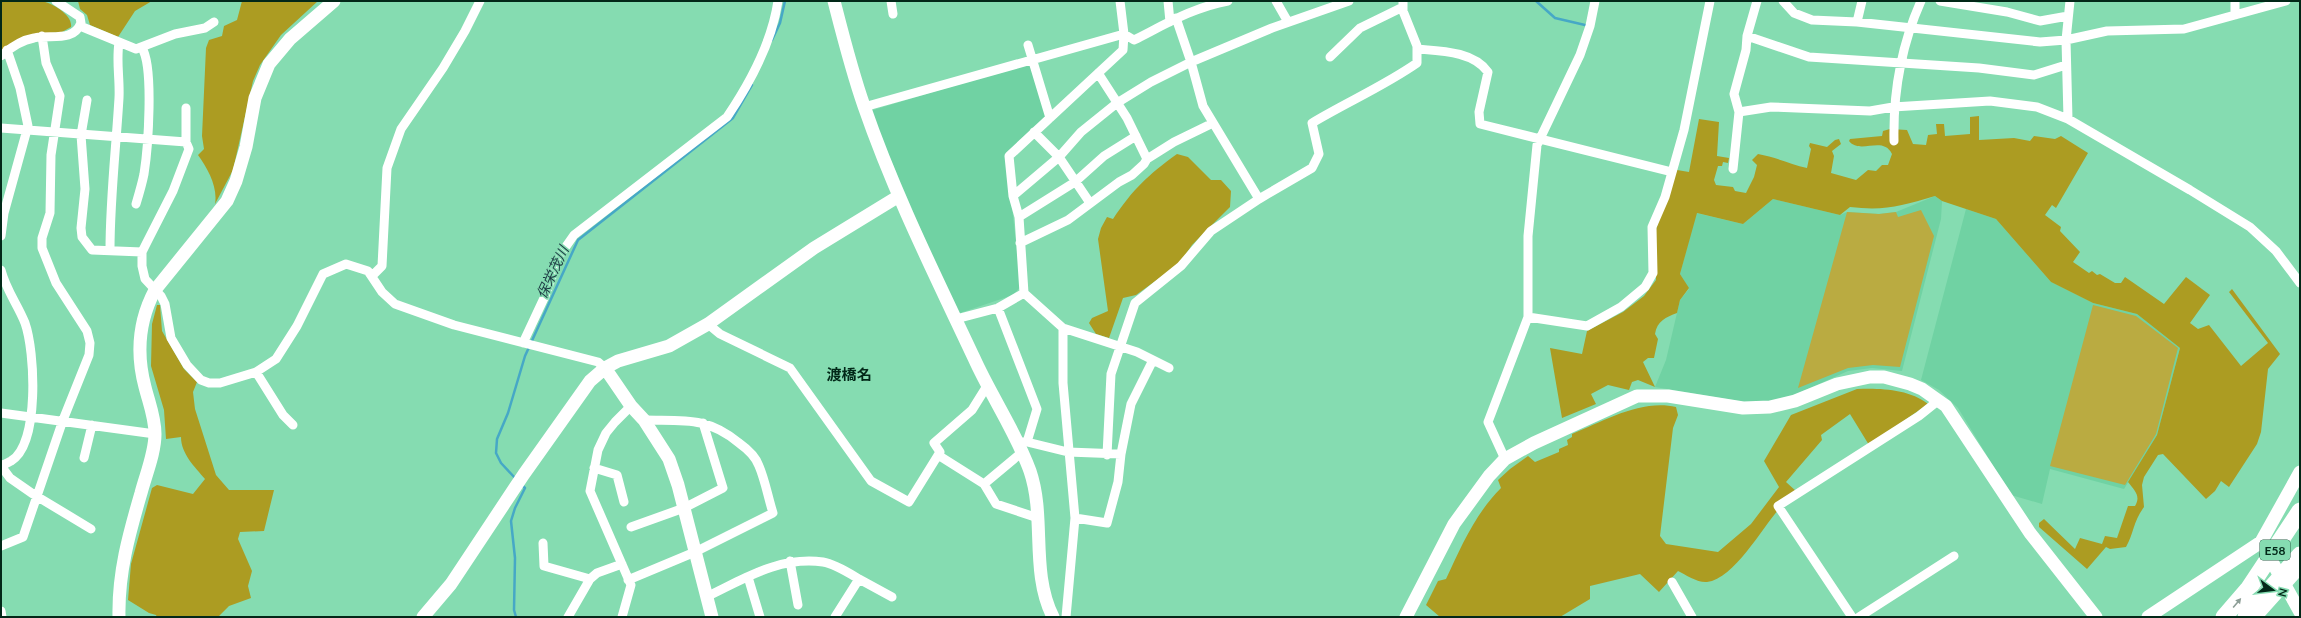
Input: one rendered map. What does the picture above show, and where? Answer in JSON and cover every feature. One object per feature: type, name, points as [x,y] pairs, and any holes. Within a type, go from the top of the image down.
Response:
[{"type":"highway","name":"E58","points":[[2246,617],[2256,593],[2300,511]]},
{"type":"highway","name":"E58","points":[[2224,617],[2256,593],[2300,555]]},
{"type":"street","points":[[1,236],[4,213],[28,131],[20,88],[4,53],[27,40],[42,36],[67,36],[75,32],[80,26],[80,17],[56,1]]},
{"type":"street","points":[[119,617],[122,561],[152,453],[155,434],[152,410],[144,386],[140,359],[140,343],[148,304],[155,290],[227,201],[236,181],[246,147],[255,98],[270,64],[290,39],[334,1]]},
{"type":"street","points":[[372,276],[382,266],[387,168],[401,129],[443,68],[466,31],[480,1]]},
{"type":"street","points":[[524,343],[545,296],[560,255],[574,235],[727,117],[741,97],[757,63],[776,16],[778,1]]},
{"type":"street","points":[[834,1],[850,64],[864,107],[900,196],[987,386],[1022,446],[1030,472],[1038,518],[1040,568],[1046,602],[1053,617]]},
{"type":"street","points":[[891,1],[893,14]]},
{"type":"street","points":[[1120,1],[1124,34],[1123,50],[1009,156],[1013,196],[1019,217],[1024,293],[1063,328],[1121,346],[1169,368]]},
{"type":"street","points":[[1168,1],[1173,20],[1191,62],[1203,106],[1260,199]]},
{"type":"street","points":[[864,107],[1124,34],[1134,40],[1173,20],[1212,4],[1228,1]]},
{"type":"street","points":[[1276,1],[1288,22]]},
{"type":"street","points":[[1013,196],[1059,157],[1081,132],[1117,103],[1152,82],[1191,62],[1288,22],[1349,1]]},
{"type":"street","points":[[1505,460],[1488,422],[1528,317],[1528,236],[1537,145],[1580,55],[1590,26],[1595,1]]},
{"type":"street","points":[[1528,317],[1587,326],[1621,307],[1645,287],[1653,273],[1652,227],[1665,197],[1684,130],[1710,1]]},
{"type":"street","points":[[1733,169],[1739,112],[1734,94],[1746,50],[1747,36],[1757,1]]},
{"type":"street","points":[[1783,1],[1794,13],[1812,20],[1857,22],[2040,42],[2066,40],[2106,31],[2184,29],[2286,1]]},
{"type":"street","points":[[1857,22],[1862,1]]},
{"type":"street","points":[[1894,141],[1894,107],[1900,63],[1909,28],[1921,1]]},
{"type":"street","points":[[1940,1],[2007,12],[2040,21],[2068,16]]},
{"type":"street","points":[[2068,119],[2066,40],[2070,1]]},
{"type":"street","points":[[2235,1],[2235,15]]},
{"type":"street","points":[[1107,455],[1111,374],[1135,303],[1181,266],[1211,231],[1260,199],[1312,168],[1319,154],[1312,123],[1340,105],[1392,80],[1417,63],[1417,49],[1403,4],[1360,28],[1330,57]]},
{"type":"street","points":[[80,26],[130,47],[142,48],[168,36],[205,28],[214,22]]},
{"type":"street","points":[[1,546],[23,538],[36,496],[89,355],[90,343],[87,331],[56,283],[42,248],[42,238],[50,213],[54,133],[60,96],[46,63],[42,36]]},
{"type":"street","points":[[1747,36],[1809,57],[1979,68],[2034,75],[2066,65]]},
{"type":"street","points":[[110,250],[110,215],[120,85],[117,55],[119,43]]},
{"type":"street","points":[[1028,45],[1031,60],[1050,118]]},
{"type":"street","points":[[136,204],[144,173],[146,139],[148,67],[146,54],[142,48]]},
{"type":"street","points":[[1417,49],[1444,51],[1482,64],[1488,72],[1479,112],[1480,124],[1672,172]]},
{"type":"street","points":[[1098,73],[1136,136],[1147,159]]},
{"type":"street","points":[[87,100],[81,135],[85,190],[82,236],[92,250],[142,252]]},
{"type":"street","points":[[1739,112],[1772,107],[1870,111],[1894,107],[1990,101],[2037,107],[2068,119],[2190,190],[2250,228],[2276,252],[2300,283]]},
{"type":"street","points":[[186,108],[186,142],[189,149],[173,191],[142,252],[142,266],[145,279],[165,304],[171,338],[187,365],[201,380],[209,383],[220,383],[256,372],[276,360],[296,326],[323,274],[346,264],[368,271],[382,292],[395,304],[454,325],[598,362],[605,368],[631,406],[644,420],[669,459],[684,508],[712,617]]},
{"type":"street","points":[[1020,243],[1068,220],[1118,182],[1132,175],[1144,164],[1147,159],[1174,142],[1213,123]]},
{"type":"street","points":[[1,128],[116,138],[186,142]]},
{"type":"street","points":[[1034,132],[1059,157],[1090,203]]},
{"type":"street","points":[[1019,217],[1075,182],[1104,156],[1136,136]]},
{"type":"street","points":[[423,617],[451,584],[515,487],[590,381],[605,368],[618,361],[669,346],[708,324],[814,248],[900,196]]},
{"type":"street","points":[[1,270],[6,287],[25,323],[31,352],[31,415],[24,446],[16,458],[1,466],[10,478],[36,496],[91,529]]},
{"type":"street","points":[[956,320],[998,308],[1024,293]]},
{"type":"street","points":[[984,484],[1022,446],[1037,409],[998,308]]},
{"type":"street","points":[[708,324],[720,334],[790,368],[871,481],[909,502],[940,452],[934,443],[972,410],[987,386]]},
{"type":"street","points":[[1063,328],[1063,383],[1075,518],[1066,617]]},
{"type":"street","points":[[1075,518],[1107,522],[1118,482],[1121,454],[1131,404],[1154,360]]},
{"type":"street","points":[[256,372],[283,415],[293,425]]},
{"type":"street","points":[[1406,617],[1454,524],[1489,476],[1505,460],[1534,443],[1637,396],[1668,396],[1743,408],[1770,407],[1795,401],[1837,384],[1870,377],[1884,377],[1910,384],[1922,389],[1946,406],[1959,422],[2030,533],[2096,617]]},
{"type":"street","points":[[1852,617],[1778,506],[1919,416],[1938,400]]},
{"type":"street","points":[[622,617],[631,585],[590,491],[598,450],[614,422],[631,406]]},
{"type":"street","points":[[1,413],[31,415],[155,434]]},
{"type":"street","points":[[628,580],[695,552],[773,513],[759,464],[744,447],[728,433],[712,424],[644,420]]},
{"type":"street","points":[[631,527],[684,508],[723,488],[703,423]]},
{"type":"street","points":[[84,458],[92,425]]},
{"type":"street","points":[[1022,446],[1068,452],[1107,455],[1121,454]]},
{"type":"street","points":[[938,455],[984,484],[996,504],[1038,518]]},
{"type":"street","points":[[594,468],[617,476],[624,502]]},
{"type":"street","points":[[2148,617],[2261,542],[2300,472]]},
{"type":"street","points":[[543,542],[544,566],[590,580]]},
{"type":"street","points":[[2261,542],[2300,612]]},
{"type":"street","points":[[1859,617],[1954,556]]},
{"type":"street","points":[[706,597],[767,567],[790,561],[824,562],[892,596]]},
{"type":"street","points":[[790,561],[798,605]]},
{"type":"street","points":[[568,617],[590,580],[597,573],[622,564]]},
{"type":"street","points":[[2258,617],[2300,570]]},
{"type":"street","points":[[748,577],[760,617]]},
{"type":"street","points":[[835,617],[859,579]]},
{"type":"street","points":[[1672,582],[1692,617]]},
{"type":"street","points":[[1,611],[2,617]]},
{"type":"shaded area","points":[[1,1],[46,2],[61,10],[69,18],[71,27],[62,32],[30,35],[1,51]]},
{"type":"shaded area","points":[[78,1],[152,1],[135,11],[118,37],[90,25],[87,15],[80,9]]},
{"type":"shaded area","points":[[242,1],[318,1],[281,35],[260,65],[253,81],[233,170],[215,204],[216,198],[214,185],[209,172],[198,155],[204,149],[202,136],[206,48],[209,40],[222,36],[224,26],[237,20]]},
{"type":"shaded area","points":[[1030,63],[1047,117],[1006,155],[1021,286],[1013,295],[957,314],[870,111]]},
{"type":"shaded area","points":[[1979,116],[1979,140],[2014,138],[2030,141],[2034,136],[2055,139],[2061,136],[2088,153],[2056,208],[2052,205],[2045,215],[2061,227],[2060,231],[2080,252],[2073,262],[2089,273],[2092,271],[2097,275],[2100,274],[2115,283],[2121,283],[2125,277],[2164,304],[2186,277],[2210,295],[2190,323],[2198,329],[2209,325],[2241,366],[2268,343],[2229,292],[2232,289],[2280,354],[2268,369],[2261,432],[2257,444],[2229,487],[2221,481],[2215,491],[2206,499],[2163,454],[2158,455],[2144,477],[2142,485],[2144,507],[2140,512],[2126,547],[2110,549],[2106,547],[2087,569],[2039,527],[2039,523],[2044,519],[2075,549],[2080,538],[2102,544],[2105,536],[2117,538],[2128,506],[2135,506],[2137,502],[2137,496],[2128,482],[2157,435],[2180,348],[2137,314],[2093,303],[2051,282],[1996,219],[1942,201],[1935,196],[1893,207],[1850,207],[1840,215],[1773,199],[1743,224],[1697,213],[1680,274],[1689,288],[1680,300],[1677,313],[1666,318],[1660,323],[1656,330],[1655,334],[1658,339],[1654,358],[1648,358],[1643,362],[1655,387],[1638,380],[1632,382],[1629,390],[1608,385],[1591,394],[1596,404],[1562,418],[1550,348],[1582,354],[1587,331],[1623,312],[1644,296],[1656,280],[1656,229],[1677,170],[1689,172],[1699,119],[1719,122],[1717,156],[1729,158],[1728,163],[1723,162],[1722,166],[1718,166],[1714,180],[1716,185],[1733,187],[1735,191],[1746,193],[1754,177],[1757,165],[1752,160],[1758,154],[1807,168],[1811,149],[1809,146],[1810,143],[1827,147],[1835,140],[1839,139],[1841,144],[1832,151],[1834,156],[1831,173],[1856,180],[1868,170],[1876,171],[1882,165],[1888,165],[1892,154],[1883,146],[1854,145],[1849,141],[1850,139],[1882,136],[1883,131],[1890,129],[1907,130],[1913,144],[1926,145],[1928,135],[1937,134],[1936,124],[1944,124],[1945,136],[1970,134],[1970,117]]},
{"type":"shaded area","points":[[1177,154],[1188,157],[1211,180],[1221,180],[1231,191],[1230,207],[1192,245],[1179,264],[1136,295],[1123,298],[1109,338],[1096,334],[1089,323],[1092,318],[1108,311],[1098,239],[1101,228],[1107,217],[1113,219],[1134,191]]},
{"type":"shaded area","points":[[1935,196],[1942,201],[1941,219],[1902,371],[1872,368],[1848,371],[1792,396],[1769,402],[1745,402],[1655,387],[1666,360],[1680,300],[1689,289],[1680,274],[1696,213],[1743,224],[1773,199],[1840,215],[1847,212],[1879,214],[1896,212]]},
{"type":"shaded area","points":[[1966,209],[1996,219],[2051,282],[2093,303],[2137,314],[2180,348],[2157,435],[2124,489],[2050,469],[2042,504],[2011,495],[1958,408],[1939,390],[1921,380]]},
{"type":"shaded area","points":[[1921,210],[1934,236],[1900,367],[1873,365],[1848,368],[1798,388],[1847,212],[1879,214],[1896,212],[1898,217]]},
{"type":"shaded area","points":[[157,305],[160,305],[162,331],[184,369],[197,382],[193,392],[195,409],[216,475],[229,490],[274,490],[264,531],[240,532],[238,539],[252,571],[248,586],[251,598],[229,606],[218,617],[157,617],[156,615],[149,613],[128,600],[131,564],[152,488],[157,485],[193,494],[205,479],[186,455],[183,449],[181,437],[166,439],[164,410],[151,366],[152,324]]},
{"type":"shaded area","points":[[2093,305],[2136,316],[2178,348],[2156,434],[2125,485],[2050,466]]},
{"type":"shaded area","points":[[1857,389],[1894,390],[1912,395],[1928,404],[1869,445],[1850,414],[1821,435],[1822,440],[1786,482],[1797,492],[1785,502],[1772,517],[1747,552],[1737,563],[1717,579],[1703,582],[1678,571],[1659,592],[1640,574],[1590,586],[1590,599],[1560,617],[1440,617],[1426,605],[1438,581],[1446,579],[1476,520],[1501,488],[1498,480],[1528,456],[1535,462],[1559,452],[1559,449],[1568,445],[1567,440],[1572,437],[1572,434],[1623,413],[1649,406],[1663,405],[1676,407],[1678,415],[1673,428],[1660,536],[1666,544],[1718,552],[1751,524],[1779,487],[1764,461],[1791,415]]},
{"type":"waterway","name":"保栄茂川","points":[[772,40],[780,23],[785,1]]},
{"type":"waterway","points":[[1536,1],[1555,18],[1585,25]]},
{"type":"waterway","name":"保栄茂川","points":[[516,479],[501,463],[496,453],[497,439],[508,413],[525,356],[578,240],[733,118],[752,85]]},
{"type":"waterway","name":"保栄茂川","points":[[516,617],[514,610],[515,558],[511,521],[515,508],[525,488],[522,485]]},
{"type":"district","name":"渡橋名","points":[[849,374]]}]
